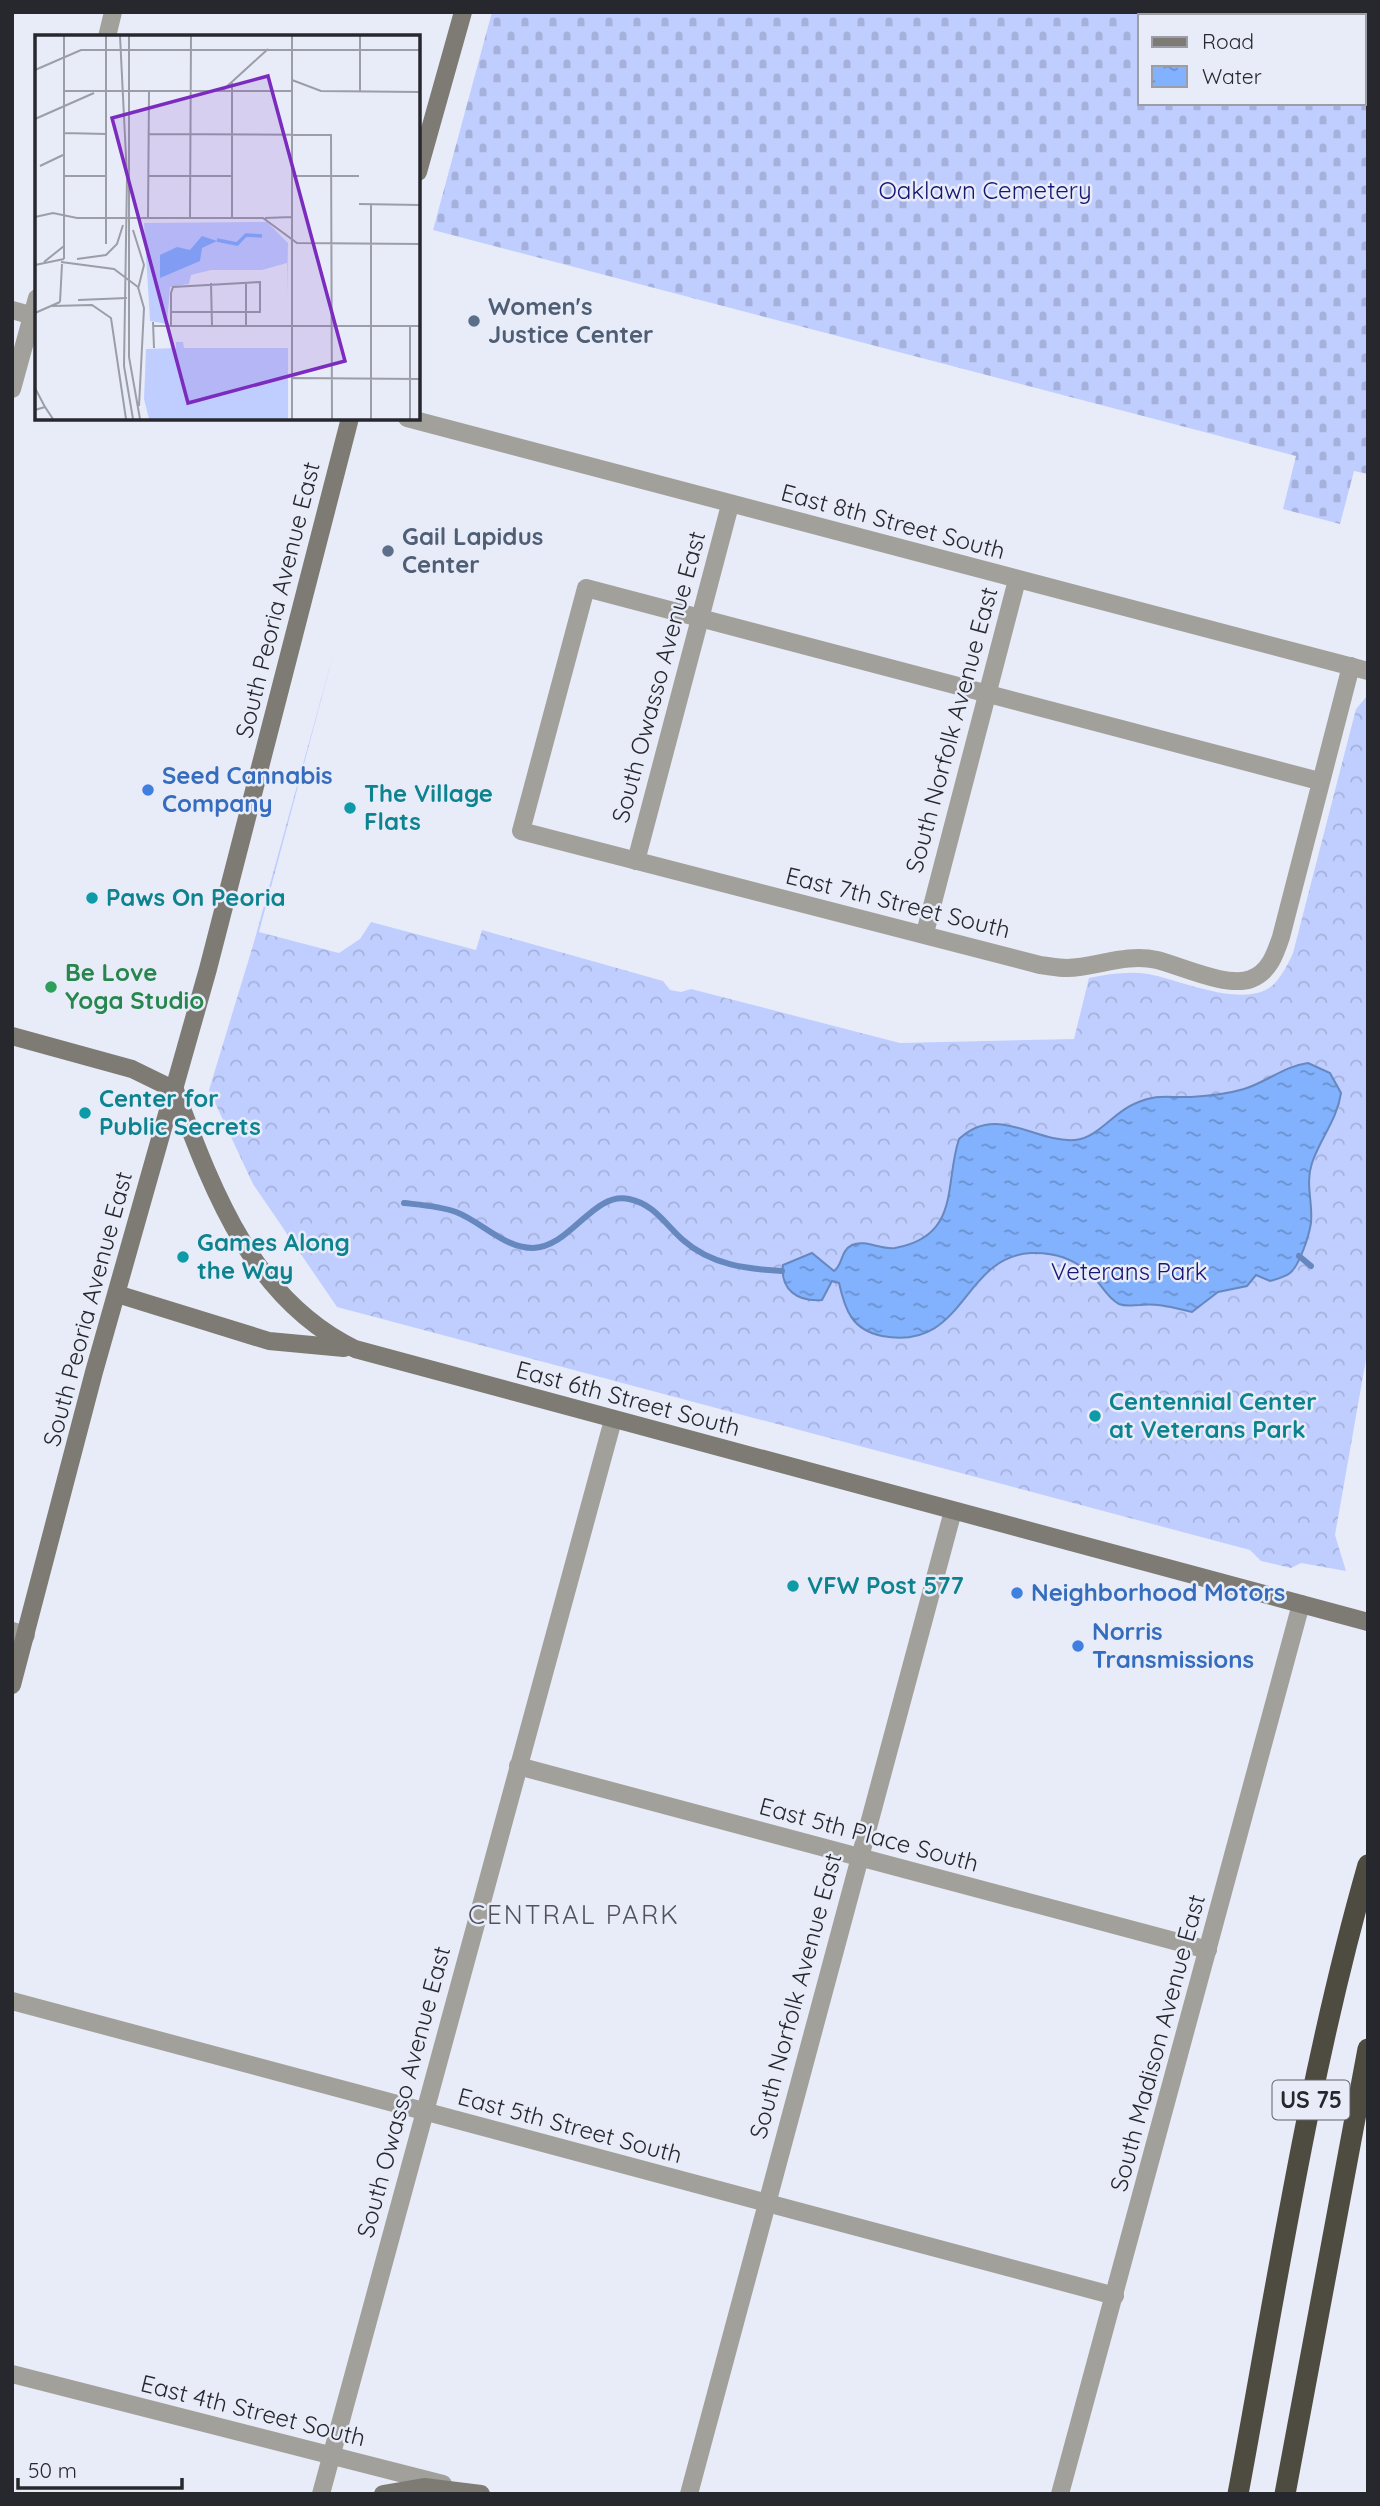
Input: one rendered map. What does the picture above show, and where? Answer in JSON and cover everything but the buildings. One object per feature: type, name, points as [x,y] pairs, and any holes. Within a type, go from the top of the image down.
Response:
[{"type":"highway","name":"US 75","points":[[1238,2494],[1313,2093],[1333,2000],[1368,1865]]},
{"type":"highway","name":"US 75","points":[[1285,2494],[1368,2049]]},
{"type":"street","points":[[107,35],[113,12]]},
{"type":"street","points":[[420,165],[463,12]]},
{"type":"street","points":[[12,310],[34,316],[12,389]]},
{"type":"street","name":"South Peoria Avenue East","points":[[12,1685],[19,1633],[175,1090],[349,420]]},
{"type":"street","name":"East 8th Street South","points":[[414,420],[1359,668]]},
{"type":"street","name":"South Owasso Avenue East","points":[[636,861],[730,505]]},
{"type":"street","name":"South Norfolk Avenue East","points":[[925,933],[1017,580]]},
{"type":"street","name":"East 7th Street South","points":[[700,618],[586,588],[521,831],[925,933],[1040,965],[1066,968],[1125,958],[1155,960],[1229,980],[1248,980],[1264,972],[1275,954],[1320,781]]},
{"type":"street","points":[[700,618],[1320,781],[1359,668]]},
{"type":"street","points":[[12,1036],[132,1069],[175,1090]]},
{"type":"street","name":"East 6th Street South","points":[[175,1090],[207,1172],[253,1258],[294,1310],[331,1338],[355,1349],[1368,1622]]},
{"type":"street","points":[[117,1294],[270,1341],[355,1349]]},
{"type":"street","name":"South Owasso Avenue East","points":[[321,2494],[613,1420]]},
{"type":"street","name":"South Norfolk Avenue East","points":[[689,2494],[953,1511]]},
{"type":"street","name":"South Madison Avenue East","points":[[1060,2494],[1301,1604]]},
{"type":"street","name":"East 5th Place South","points":[[518,1766],[1208,1950]]},
{"type":"street","name":"East 5th Street South","points":[[12,2001],[1115,2296]]},
{"type":"street","name":"East 4th Street South","points":[[12,2374],[481,2494]]},
{"type":"street","points":[[383,2494],[424,2487],[481,2494]]},
{"type":"green space","name":"Oaklawn Cemetery","points":[[492,12],[1368,12],[1368,474],[1354,471],[1340,524],[1283,509],[1296,456],[433,230]]},
{"type":"green space","name":"Veterans Park","points":[[335,648],[259,932],[339,953],[360,939],[371,922],[476,950],[482,930],[663,981],[670,990],[681,992],[691,989],[900,1043],[1074,1039],[1089,978],[1104,975],[1148,974],[1212,991],[1246,995],[1261,992],[1273,985],[1293,953],[1356,709],[1368,695],[1368,1348],[1335,1535],[1346,1571],[1301,1563],[1291,1568],[1261,1561],[1250,1550],[337,1307],[253,1184],[209,1090],[254,942]]},
{"type":"water","points":[[1308,1063],[1330,1073],[1341,1093],[1336,1112],[1310,1171],[1311,1223],[1306,1242],[1294,1269],[1283,1277],[1270,1281],[1256,1275],[1247,1286],[1218,1292],[1192,1312],[1160,1305],[1127,1306],[1109,1297],[1097,1281],[1076,1263],[1050,1254],[1031,1253],[1008,1258],[990,1270],[948,1318],[931,1330],[910,1337],[882,1336],[863,1329],[847,1310],[839,1283],[832,1281],[822,1300],[813,1300],[792,1293],[784,1281],[783,1265],[812,1253],[834,1271],[845,1251],[852,1245],[862,1243],[895,1248],[916,1242],[931,1232],[946,1206],[959,1139],[973,1129],[987,1124],[1002,1124],[1045,1136],[1075,1140],[1091,1135],[1127,1108],[1143,1101],[1157,1097],[1218,1095],[1244,1089],[1291,1067]]},
{"type":"waterway","points":[[404,1203],[456,1212],[512,1244],[533,1248],[559,1239],[604,1203],[629,1199],[645,1205],[659,1215],[683,1240],[705,1255],[743,1267],[782,1271]]},
{"type":"waterway","points":[[1299,1256],[1311,1266]]},
{"type":"place","name":"Women's Justice Center","points":[[474,321]]},
{"type":"place","name":"Gail Lapidus Center","points":[[388,551]]},
{"type":"place","name":"Seed Cannabis Company","points":[[148,790]]},
{"type":"place","name":"The Village Flats","points":[[350,808]]},
{"type":"place","name":"Paws On Peoria","points":[[92,898]]},
{"type":"place","name":"Be Love Yoga Studio","points":[[51,987]]},
{"type":"place","name":"Center for Public Secrets","points":[[85,1113]]},
{"type":"place","name":"Games Along the Way","points":[[183,1257]]},
{"type":"place","name":"Centennial Center at Veterans Park","points":[[1095,1416]]},
{"type":"place","name":"VFW Post 577","points":[[793,1586]]},
{"type":"place","name":"Neighborhood Motors","points":[[1017,1593]]},
{"type":"place","name":"Norris Transmissions","points":[[1078,1646]]},
{"type":"district","name":"CENTRAL PARK","points":[[574,1915]]}]
